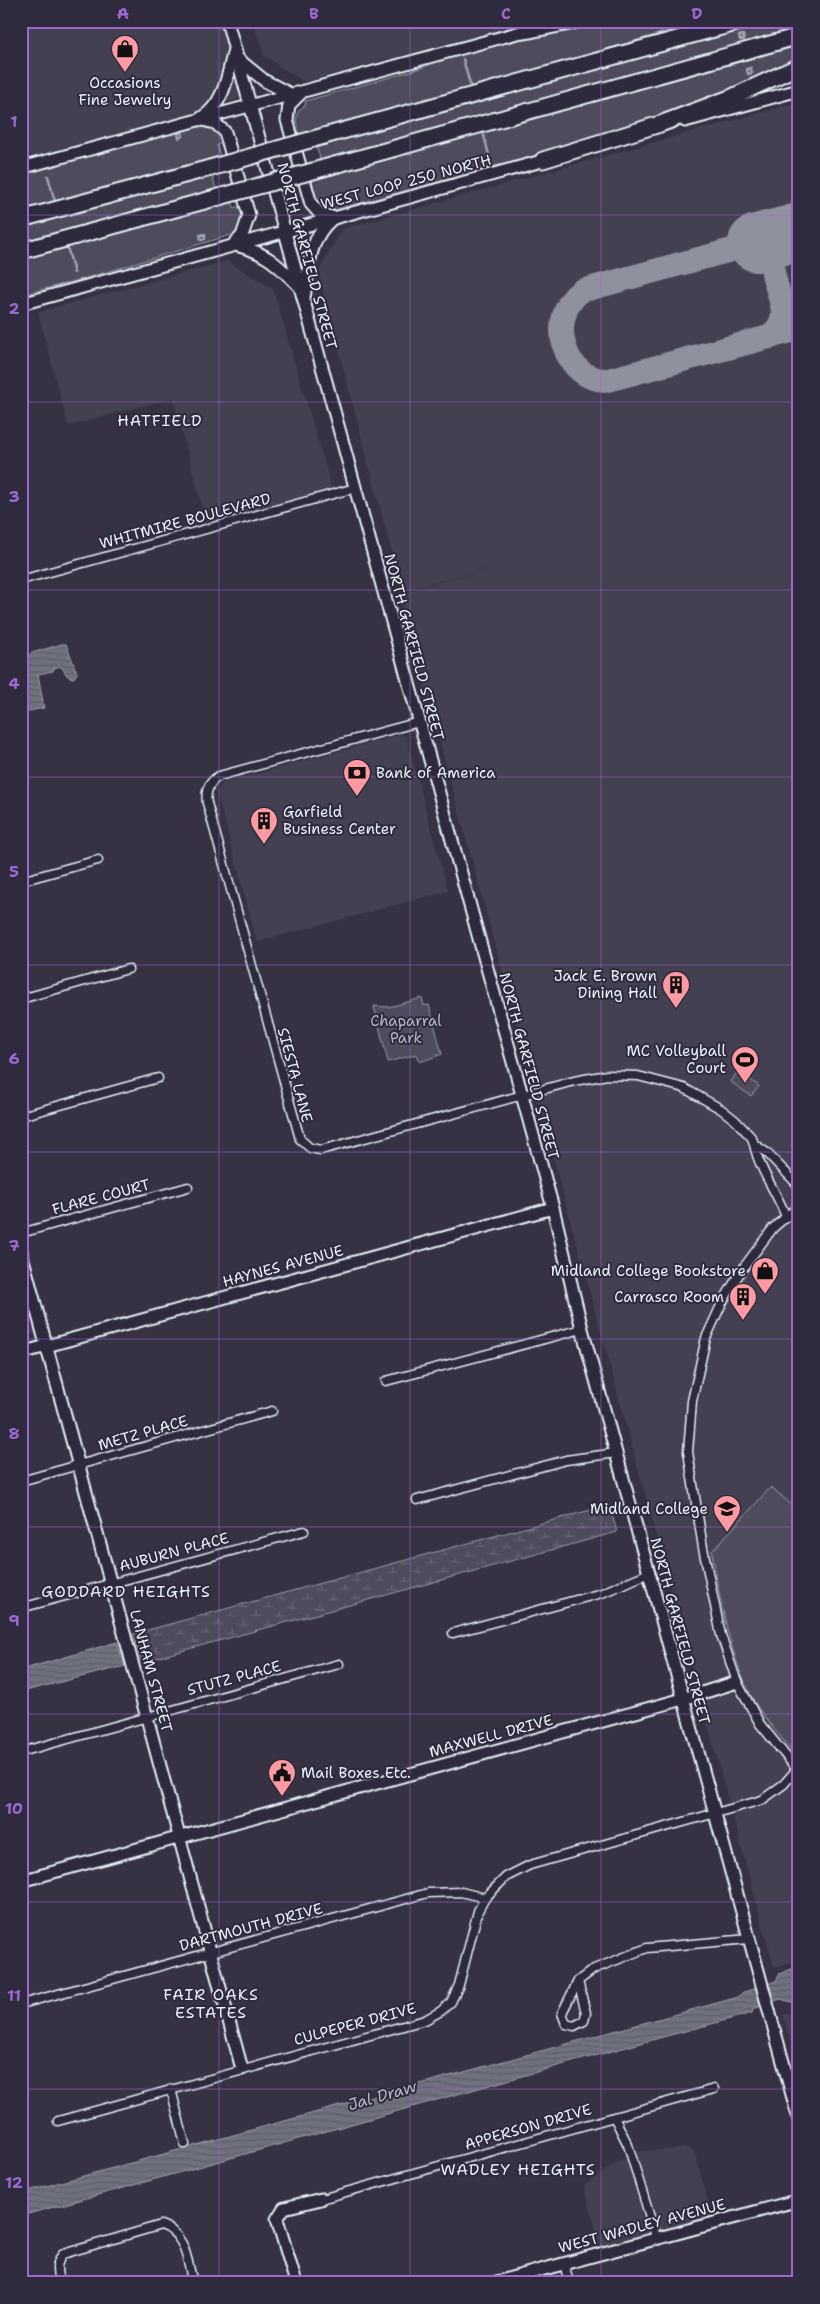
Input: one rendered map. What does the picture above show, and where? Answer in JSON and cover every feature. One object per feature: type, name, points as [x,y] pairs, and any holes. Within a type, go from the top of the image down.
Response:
[{"type":"highway","points":[[525,31],[574,21]]},
{"type":"highway","points":[[21,220],[743,21]]},
{"type":"highway","points":[[21,251],[799,36]]},
{"type":"highway","points":[[543,160],[596,142],[660,124],[730,98],[799,66]]},
{"type":"main road","name":"NORTH GARFIELD STREET","points":[[227,21],[553,1208],[582,1329],[799,2120]]},
{"type":"main road","points":[[21,168],[561,21]]},
{"type":"main road","points":[[198,121],[217,104],[225,86],[234,47]]},
{"type":"main road","points":[[238,59],[268,82],[297,93]]},
{"type":"main road","name":"WEST LOOP 250 NORTH","points":[[21,304],[799,90]]},
{"type":"main road","points":[[297,93],[288,105],[287,120],[311,204],[324,216],[335,217]]},
{"type":"main road","points":[[198,121],[216,123],[225,132],[249,216],[242,236],[233,245]]},
{"type":"main road","points":[[304,302],[312,247],[318,234],[335,217]]},
{"type":"main road","points":[[233,245],[252,249],[269,258],[299,286]]},
{"type":"main road","name":"HAYNES AVENUE","points":[[21,1353],[553,1208]]},
{"type":"main road","name":"LANHAM STREET","points":[[21,1252],[212,1952],[242,2069]]},
{"type":"main road","name":"MAXWELL DRIVE","points":[[21,1880],[683,1699],[736,1682]]},
{"type":"main road","points":[[296,2283],[277,2219],[284,2208],[321,2199]]},
{"type":"main road","name":"WEST WADLEY AVENUE","points":[[492,2283],[656,2237],[799,2200]]},
{"type":"street","name":"WHITMIRE BOULEVARD","points":[[21,580],[355,488]]},
{"type":"street","name":"SIESTA LANE","points":[[419,722],[219,776],[213,781],[207,791],[207,803],[297,1134],[305,1145],[321,1150],[596,1076],[638,1076],[661,1080],[684,1088],[721,1109],[752,1138],[757,1160],[774,1189],[786,1217]]},
{"type":"street","points":[[21,881],[98,860]]},
{"type":"street","points":[[21,998],[128,970]]},
{"type":"street","points":[[21,1116],[158,1078]]},
{"type":"street","name":"SIESTA LANE","points":[[754,1144],[768,1153],[799,1186]]},
{"type":"street","name":"FLARE COURT","points":[[21,1233],[188,1187]]},
{"type":"street","points":[[797,1771],[760,1724],[736,1682],[721,1636],[703,1548],[688,1452],[692,1401],[706,1338],[722,1302],[741,1271],[773,1228],[799,1206]]},
{"type":"street","points":[[386,1380],[582,1329]]},
{"type":"street","name":"METZ PLACE","points":[[21,1481],[272,1411]]},
{"type":"street","points":[[417,1500],[566,1460],[616,1453]]},
{"type":"street","name":"AUBURN PLACE","points":[[21,1608],[304,1531]]},
{"type":"street","points":[[452,1633],[602,1593],[649,1573]]},
{"type":"street","name":"STUTZ PLACE","points":[[21,1752],[338,1664]]},
{"type":"street","name":"CULPEPER DRIVE","points":[[58,2121],[425,2020],[441,2011],[451,2002],[460,1985],[478,1911],[485,1898],[506,1877],[530,1865],[762,1800],[784,1784],[797,1771]]},
{"type":"street","name":"DARTMOUTH DRIVE","points":[[26,2004],[428,1893],[461,1892],[485,1898]]},
{"type":"street","points":[[578,1981],[586,2013],[584,2021],[574,2026],[566,2024],[562,2013],[578,1981],[594,1968],[647,1948],[749,1939]]},
{"type":"street","points":[[171,2089],[186,2144]]},
{"type":"street","name":"APPERSON DRIVE","points":[[321,2199],[714,2089]]},
{"type":"street","points":[[614,2117],[628,2145],[656,2237]]},
{"type":"street","points":[[60,2283],[57,2272],[58,2261],[63,2254],[161,2226],[170,2228],[181,2239],[193,2283]]},
{"type":"street","points":[[564,2263],[569,2283]]},
{"type":"shaded area","points":[[21,21],[227,21],[248,96],[160,124],[21,162]]},
{"type":"shaded area","points":[[253,21],[531,21],[304,82],[264,56]]},
{"type":"shaded area","name":"Midland College","points":[[799,102],[799,1961],[774,1967],[399,593],[498,566],[402,591],[318,272],[342,229]]},
{"type":"shaded area","points":[[227,261],[273,289],[333,492],[208,528],[173,398],[68,426],[38,312]]},
{"type":"shaded area","points":[[402,734],[406,736],[448,891],[257,942],[218,797],[219,788],[223,783]]},
{"type":"shaded area","points":[[21,1288],[34,1334],[21,1338]]},
{"type":"shaded area","points":[[799,2011],[799,2074],[783,2015]]},
{"type":"shaded area","points":[[689,2148],[694,2151],[714,2223],[602,2253],[584,2187],[587,2183],[633,2152]]},
{"type":"green space","points":[[591,21],[703,21],[299,135],[296,118],[299,111],[306,105],[305,101],[405,73],[453,57]]},
{"type":"green space","points":[[774,21],[799,21],[799,31],[321,161],[316,146]]},
{"type":"green space","points":[[799,46],[799,61],[648,125],[334,210],[318,208],[308,188],[313,186],[312,179]]},
{"type":"green space","points":[[206,125],[217,132],[222,140],[223,143],[217,145],[220,157],[21,212],[21,174]]},
{"type":"green space","points":[[212,175],[216,189],[21,244],[21,227]]},
{"type":"green space","points":[[232,201],[234,208],[241,206],[242,214],[241,225],[234,234],[79,280],[21,295],[21,259]]},
{"type":"green space","name":"Chaparral Park","points":[[422,998],[424,1006],[429,1005],[442,1054],[420,1062],[417,1054],[388,1062],[374,1006],[389,1007]]},
{"type":"green space","name":"MC Volleyball Court","points":[[738,1071],[759,1086],[751,1096],[731,1082]]},
{"type":"green space","points":[[771,1487],[799,1511],[799,1759],[764,1716],[746,1686],[727,1628],[712,1551]]},
{"type":"green space","points":[[609,1505],[617,1532],[141,1662],[133,1634]]},
{"type":"water","points":[[66,644],[77,673],[74,678],[69,677],[60,666],[54,668],[53,671],[38,674],[44,708],[29,711],[21,699],[21,661],[32,653]]},
{"type":"water","points":[[117,1642],[125,1666],[21,1692],[21,1670]]},
{"type":"water","name":"Jal Draw","points":[[799,1966],[799,2004],[780,1999],[753,2009],[752,2013],[21,2216],[21,2193],[735,1998],[747,1991],[776,1981],[779,1974]]},
{"type":"waterway","points":[[743,35],[744,40],[740,40],[739,36],[743,35]]},
{"type":"waterway","points":[[463,59],[471,88]]},
{"type":"waterway","points":[[751,68],[752,73],[748,74],[747,69],[751,68]]},
{"type":"waterway","points":[[182,132],[183,136],[179,138],[178,133],[182,132]]},
{"type":"waterway","points":[[483,132],[489,155]]},
{"type":"waterway","points":[[48,176],[55,202]]},
{"type":"waterway","points":[[205,234],[205,239],[201,240],[200,235],[205,234]]},
{"type":"waterway","points":[[67,246],[74,273]]},
{"type":"taxiway","points":[[768,337],[779,326],[783,314],[773,274],[772,260],[777,247],[790,234]]},
{"type":"taxiway","points":[[757,243],[581,291],[570,302],[564,316],[562,330],[564,345],[570,359],[579,370],[592,377],[608,380],[799,329]]},
{"type":"runway","points":[[757,243],[799,232]]},
{"type":"place","name":"Occasions Fine Jewelry","points":[[125,73]]},
{"type":"place","name":"Bank of America","points":[[357,797]]},
{"type":"place","name":"Garfield Business Center","points":[[264,845]]},
{"type":"place","name":"Jack E. Brown Dining Hall","points":[[676,1009]]},
{"type":"place","name":"MC Volleyball Court","points":[[745,1084]]},
{"type":"place","name":"Midland College Bookstore","points":[[765,1295]]},
{"type":"place","name":"Carrasco Room","points":[[743,1321]]},
{"type":"place","name":"Midland College","points":[[727,1533]]},
{"type":"place","name":"Mail Boxes Etc.","points":[[282,1797]]},
{"type":"district","name":"HATFIELD","points":[[160,420]]},
{"type":"district","name":"GODDARD HEIGHTS","points":[[126,1591]]},
{"type":"district","name":"FAIR OAKS ESTATES","points":[[211,2003]]},
{"type":"district","name":"WADLEY HEIGHTS","points":[[518,2169]]}]
